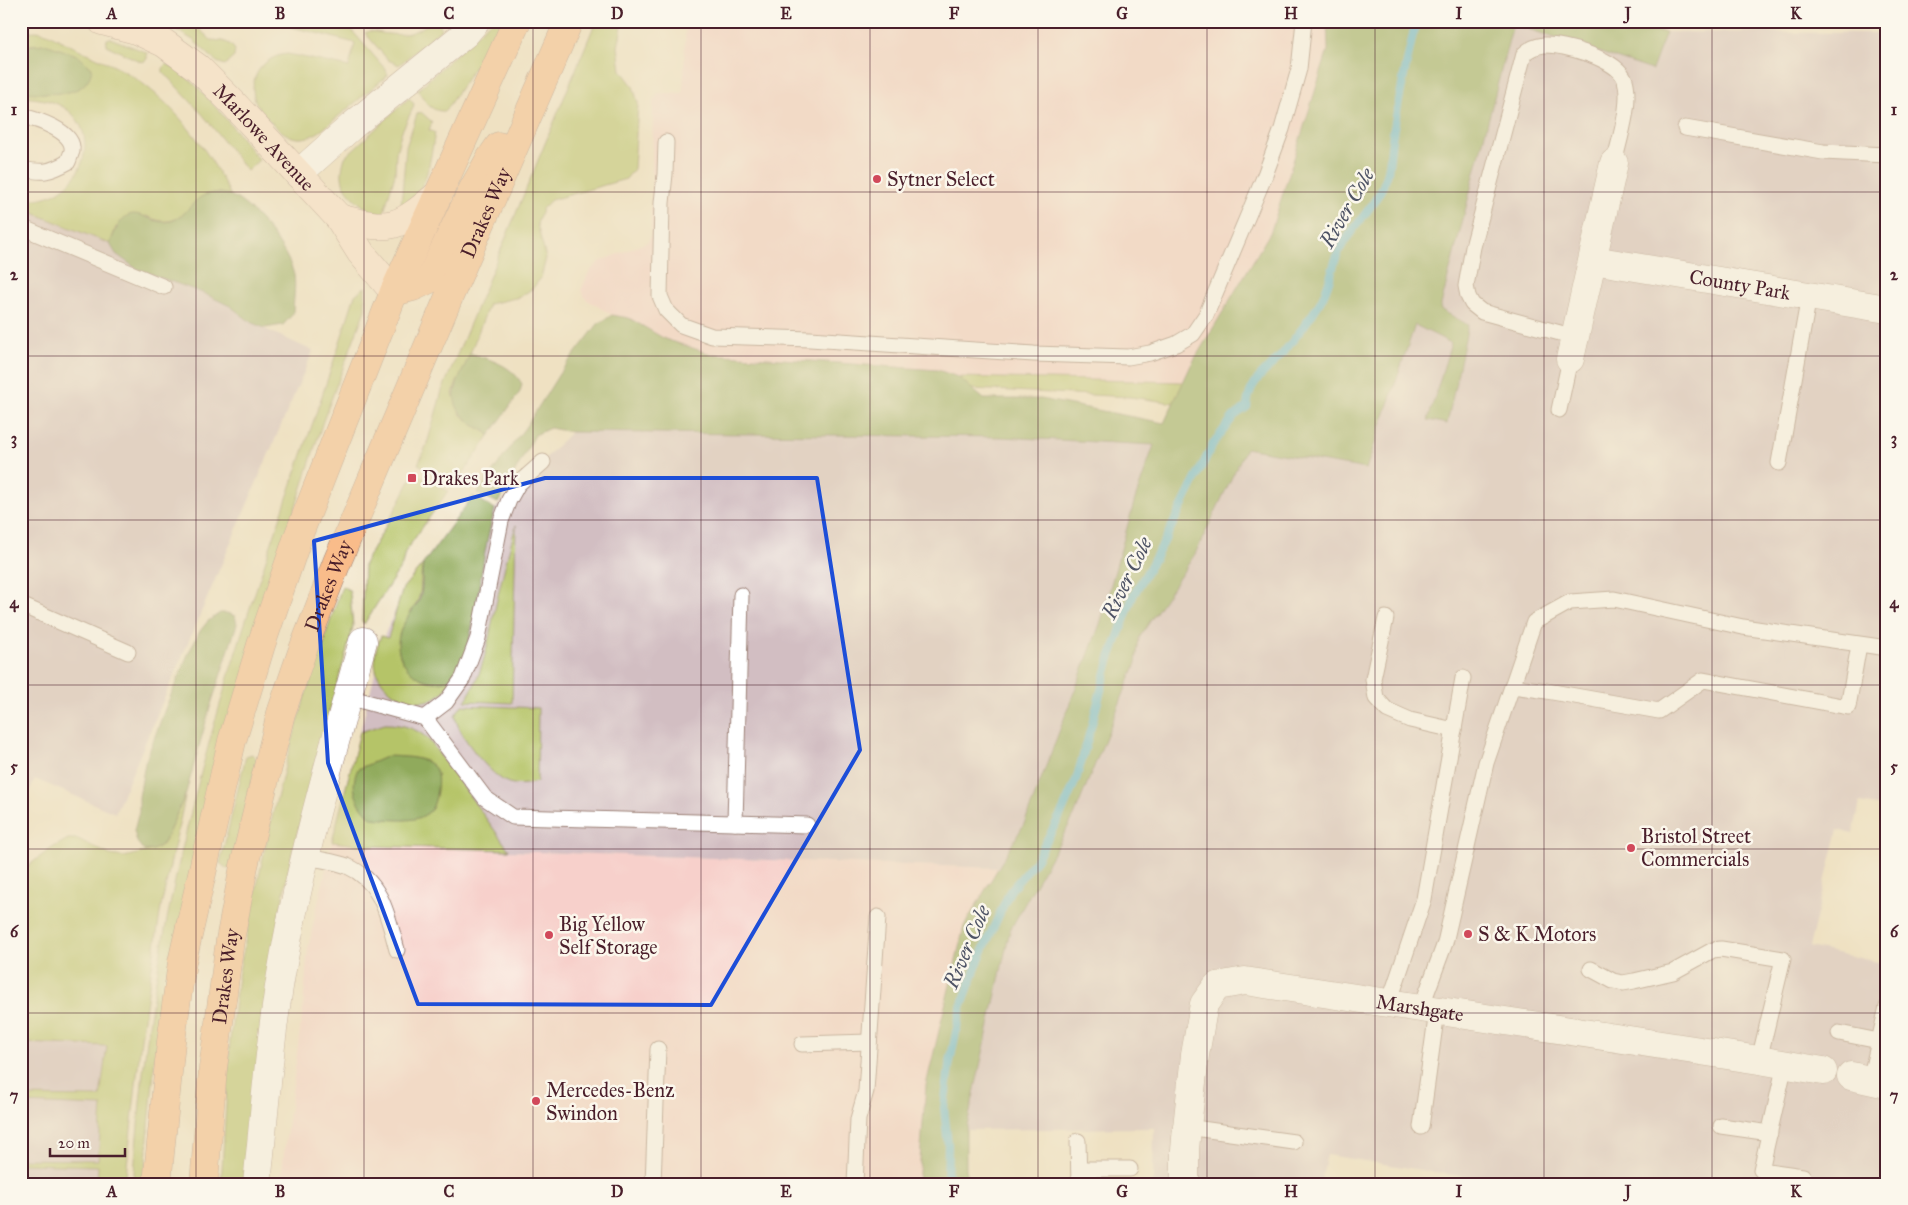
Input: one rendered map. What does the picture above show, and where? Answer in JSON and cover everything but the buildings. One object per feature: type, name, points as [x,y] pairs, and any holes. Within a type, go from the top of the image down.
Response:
[{"type":"main road","points":[[156,1184],[171,1042],[182,962],[232,741],[261,644],[299,534],[394,292],[517,21]]},
{"type":"main road","name":"Drakes Way","points":[[204,1184],[212,1068],[230,940],[246,856],[281,713],[302,652],[337,562],[569,21]]},
{"type":"main road","points":[[394,292],[430,278],[473,189],[490,159],[534,99]]},
{"type":"street","name":"Marlowe Avenue","points":[[102,21],[136,30],[164,43],[182,55],[216,85],[339,218],[361,253],[394,292]]},
{"type":"street","points":[[298,174],[465,34],[476,21]]},
{"type":"street","points":[[1572,348],[1614,163]]},
{"type":"street","points":[[339,218],[371,226],[391,225],[414,215],[439,194]]},
{"type":"street","name":"County Park","points":[[1593,260],[1887,309]]},
{"type":"street","points":[[257,1184],[265,1102],[284,959],[305,856],[363,642]]},
{"type":"street","name":"Marshgate","points":[[1185,1184],[1185,1150],[1194,1055],[1204,1004],[1217,986],[1245,980],[1823,1071]]},
{"type":"lane","points":[[666,142],[662,202],[660,296],[666,310],[681,325],[712,336],[810,339],[1034,354],[1128,357],[1150,353],[1176,344],[1193,334],[1206,315],[1232,257],[1282,129],[1299,69],[1304,21]]},
{"type":"lane","points":[[1559,410],[1572,348],[1482,312],[1472,304],[1466,286],[1473,247],[1524,54],[1528,50],[1543,45],[1568,48],[1605,61],[1620,71],[1626,87],[1625,107],[1614,163]]},
{"type":"lane","points":[[21,116],[55,128],[69,139],[72,149],[68,162],[53,170],[41,172],[21,169]]},
{"type":"lane","points":[[1685,128],[1823,152],[1887,155]]},
{"type":"lane","points":[[21,227],[164,287]]},
{"type":"lane","points":[[1779,463],[1809,296]]},
{"type":"lane","points":[[425,718],[446,702],[463,678],[478,638],[502,521],[509,500],[518,484],[543,462]]},
{"type":"lane","points":[[735,823],[741,595]]},
{"type":"lane","points":[[1420,1128],[1429,1010],[1486,763],[1534,622],[1570,602],[1614,600],[1743,627],[1887,648]]},
{"type":"lane","points":[[21,605],[128,652]]},
{"type":"lane","points":[[1386,618],[1373,679],[1376,698],[1387,710],[1410,720],[1454,730]]},
{"type":"lane","points":[[1513,686],[1659,711],[1703,680],[1848,707],[1859,645]]},
{"type":"lane","points":[[1389,1003],[1424,899],[1463,678]]},
{"type":"lane","points":[[348,697],[425,718],[485,798],[513,817],[807,825]]},
{"type":"lane","points":[[305,856],[346,866],[364,876],[384,902],[397,950]]},
{"type":"lane","points":[[855,1184],[858,1119],[866,1091],[878,917]]},
{"type":"lane","points":[[1591,969],[1614,981],[1623,983],[1672,972],[1712,950],[1720,949],[1783,959],[1772,1062],[1770,1133],[1761,1170],[1803,1176]]},
{"type":"lane","points":[[1869,1080],[1887,1008]]},
{"type":"lane","points":[[1839,1033],[1879,1041]]},
{"type":"lane","points":[[802,1044],[869,1042]]},
{"type":"lane","points":[[653,1184],[658,1049]]},
{"type":"lane","points":[[1721,1126],[1770,1133]]},
{"type":"lane","points":[[1187,1127],[1294,1142]]},
{"type":"lane","points":[[1078,1141],[1079,1176],[1130,1169]]},
{"type":"highlighted area","points":[[545,478],[817,478],[860,750],[711,1005],[418,1004],[328,763],[314,541]]},
{"type":"shaded area","points":[[686,21],[1327,21],[1328,50],[1271,231],[1191,365],[1184,382],[958,377],[938,370],[711,354],[665,339],[629,318],[612,315],[586,299],[581,290],[589,272],[599,262],[648,242],[651,235],[653,101],[659,93],[683,93]]},
{"type":"shaded area","points":[[1513,23],[1652,70],[1666,32],[1887,33],[1887,808],[1860,803],[1853,834],[1838,830],[1809,947],[1887,964],[1887,1184],[1509,1184],[1327,1155],[1320,1184],[1153,1184],[1154,1128],[966,1130],[1010,930],[1074,816],[1136,663],[1139,638],[1195,554],[1246,448],[1366,469],[1415,325],[1451,343],[1428,420],[1447,424],[1468,325],[1440,309]]},
{"type":"shaded area","points":[[21,208],[110,244],[116,254],[137,269],[203,293],[230,306],[252,323],[313,351],[115,813],[35,779],[21,816]]},
{"type":"shaded area","points":[[571,432],[1001,437],[1154,445],[1134,503],[1100,624],[1024,824],[998,868],[367,846],[332,842],[385,634],[396,609]]},
{"type":"shaded area","points":[[332,842],[367,846],[998,868],[964,926],[926,1085],[918,1184],[280,1184],[303,1007],[308,948]]},
{"type":"shaded area","points":[[21,1043],[107,1045],[101,1097],[97,1184],[21,1184]]},
{"type":"green space","points":[[168,21],[198,21],[198,28],[211,40],[224,42],[233,47],[235,50],[234,57],[225,65],[217,62],[193,40],[168,25]]},
{"type":"green space","points":[[276,21],[327,21],[349,27],[386,70],[388,75],[322,130],[308,137],[295,138],[289,136],[271,122],[256,103],[253,91],[256,76],[260,69],[272,58],[288,54],[349,67],[355,43],[276,23]]},
{"type":"green space","points":[[433,21],[438,21],[442,29],[399,65],[388,60],[365,33],[370,31],[396,35],[409,33]]},
{"type":"green space","points":[[491,21],[502,21],[491,42],[445,111],[435,110],[426,102],[418,90]]},
{"type":"green space","points":[[596,21],[623,21],[618,47],[621,70],[633,86],[638,103],[634,169],[626,179],[551,200],[542,209],[537,224],[546,258],[541,278],[532,289],[520,297],[489,304],[465,367],[456,384],[453,394],[461,415],[489,436],[455,485],[418,464],[427,444],[442,391]]},
{"type":"green space","points":[[1327,21],[1594,21],[1646,31],[1666,32],[1652,70],[1513,24],[1440,309],[1468,325],[1447,424],[1428,420],[1451,343],[1415,325],[1366,469],[1246,448],[1195,554],[1139,638],[1136,663],[1074,816],[1010,930],[966,1130],[966,1184],[918,1184],[926,1085],[964,926],[1024,824],[1100,624],[1135,499],[1154,445],[1001,437],[571,432],[550,428],[535,435],[498,503],[477,493],[529,422],[559,374],[598,324],[612,315],[629,318],[665,339],[711,354],[938,370],[958,377],[984,399],[1041,399],[1164,423],[1191,365],[1271,231],[1328,50]]},
{"type":"green space","points":[[36,31],[47,33],[122,70],[156,94],[172,109],[199,142],[231,196],[220,193],[209,194],[171,221],[160,221],[146,216],[116,227],[110,244],[21,208],[21,199],[43,198],[61,190],[74,178],[82,162],[85,145],[82,128],[72,114],[55,103],[21,97],[21,89],[45,44],[21,46],[21,32]]},
{"type":"green space","points":[[110,38],[147,53],[147,59],[143,62],[139,61],[106,45],[107,39]]},
{"type":"green space","points":[[45,44],[77,55],[92,68],[89,79],[83,86],[64,93],[21,92],[21,46]]},
{"type":"green space","points":[[166,64],[177,70],[202,92],[259,160],[247,171],[203,115],[163,72],[163,67]]},
{"type":"green space","points":[[409,98],[414,104],[401,133],[396,153],[395,174],[384,212],[382,214],[377,213],[362,205],[345,187],[342,178],[342,168],[345,157]]},
{"type":"green space","points":[[421,112],[432,122],[429,130],[435,133],[429,164],[417,194],[401,206],[406,147],[417,114]]},
{"type":"green space","points":[[212,193],[227,194],[247,206],[268,228],[285,253],[291,265],[295,284],[293,314],[283,325],[265,328],[252,323],[230,306],[203,293],[137,269],[116,254],[110,244],[117,227],[124,218],[132,214],[164,222],[174,220],[197,200]]},
{"type":"green space","points":[[365,287],[365,310],[323,421],[279,560],[167,986],[155,1058],[144,1184],[133,1184],[143,1073],[155,985],[171,898],[202,768],[247,617],[355,295]]},
{"type":"green space","points":[[470,353],[506,367],[522,384],[520,392],[489,436],[464,416],[457,408],[455,400],[457,383]]},
{"type":"green space","points":[[958,377],[1184,382],[1174,403],[1130,397],[972,389]]},
{"type":"green space","points":[[414,473],[448,491],[405,552],[402,565],[364,624],[362,621],[364,564]]},
{"type":"green space","points":[[473,496],[495,509],[487,539],[474,617],[465,658],[457,675],[442,682],[435,682],[419,677],[409,670],[399,652],[398,639],[403,625],[419,601],[423,564]]},
{"type":"green space","points":[[516,525],[512,703],[465,701],[481,668]]},
{"type":"green space","points":[[423,564],[420,594],[410,613],[458,674],[438,696],[430,700],[411,701],[394,693],[381,680],[377,672],[375,659],[376,649],[381,636],[388,638],[403,588]]},
{"type":"green space","points":[[342,586],[349,590],[353,626],[310,782],[279,916],[244,1184],[221,1184],[230,1040],[238,976],[269,829],[287,759],[305,697]]},
{"type":"green space","points":[[220,613],[235,616],[237,624],[209,711],[186,793],[164,843],[153,850],[144,851],[137,842],[134,831],[139,811],[139,797],[145,763],[188,654],[200,631],[208,621]]},
{"type":"green space","points":[[462,705],[538,708],[537,782],[519,785],[509,783],[485,764],[461,733],[457,723],[455,715]]},
{"type":"green space","points":[[385,724],[409,728],[419,732],[429,740],[509,850],[367,846],[332,842],[360,732]]},
{"type":"green space","points":[[252,754],[257,759],[232,867],[227,869],[220,863],[246,756]]},
{"type":"green space","points":[[388,756],[424,760],[435,769],[438,779],[436,797],[432,808],[425,815],[408,820],[372,818],[362,807],[356,795],[354,782],[358,769]]},
{"type":"green space","points":[[186,793],[161,907],[141,1039],[125,1184],[97,1184],[98,1166],[21,1164],[21,1159],[98,1160],[102,1106],[21,1103],[21,1096],[100,1097],[107,1046],[21,1043],[21,871],[52,848],[68,839],[78,839],[110,855],[124,857],[153,850],[164,843]]},
{"type":"waterway","name":"River Cole","points":[[947,1184],[948,1145],[944,1108],[949,1067],[961,1007],[980,957],[1010,891],[1036,860],[1063,810],[1076,780],[1109,661],[1133,596],[1163,544],[1213,444],[1234,416],[1247,407],[1248,397],[1255,383],[1283,353],[1323,298],[1339,251],[1382,188],[1388,169],[1397,110],[1416,21]]},
{"type":"place","name":"Sytner Select","points":[[877,179]]},
{"type":"place","name":"Drakes Park","points":[[412,478]]},
{"type":"place","name":"Bristol Street Commercials","points":[[1631,848]]},
{"type":"place","name":"S & K Motors","points":[[1468,934]]},
{"type":"place","name":"Big Yellow Self Storage","points":[[549,935]]},
{"type":"place","name":"Mercedes-Benz Swindon","points":[[536,1101]]}]
